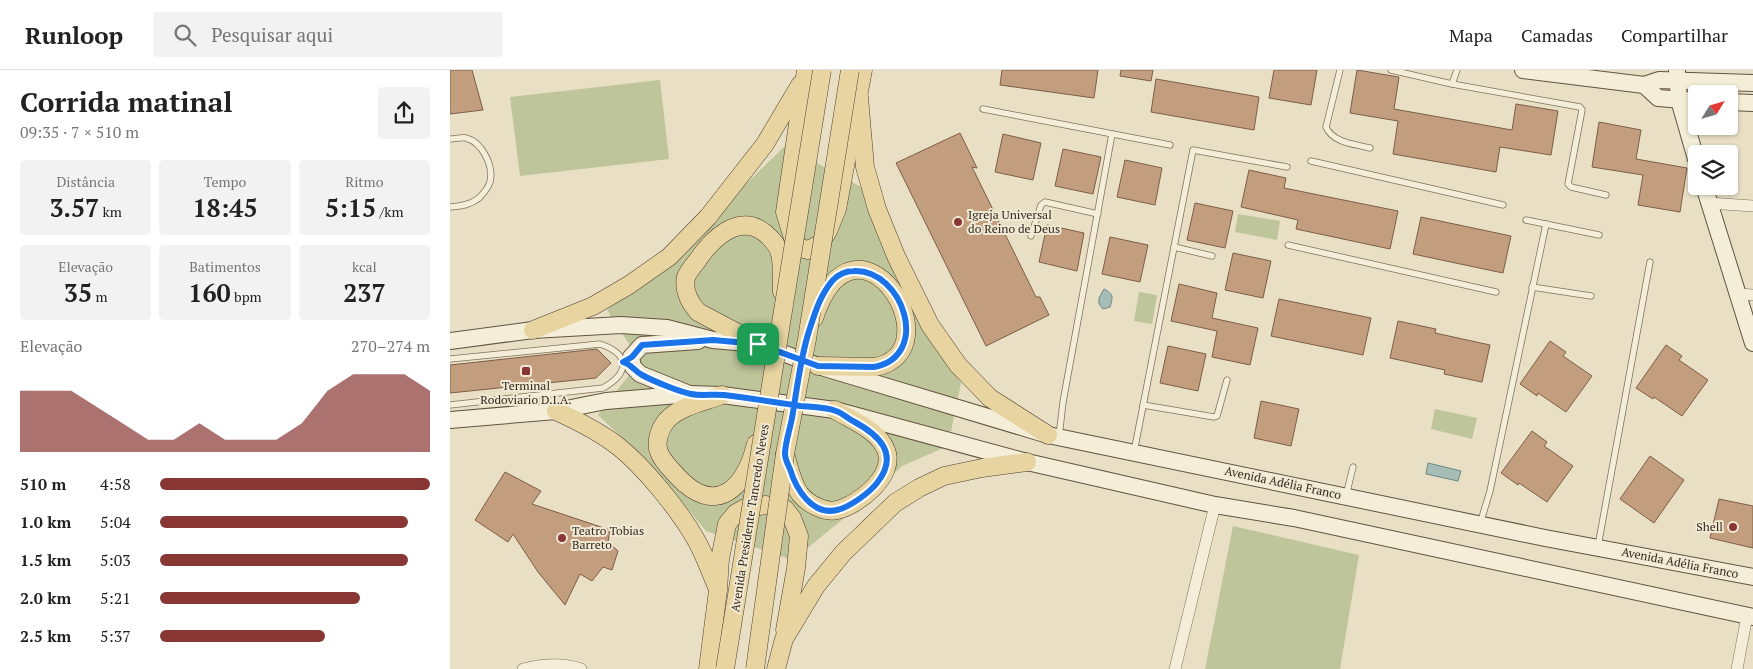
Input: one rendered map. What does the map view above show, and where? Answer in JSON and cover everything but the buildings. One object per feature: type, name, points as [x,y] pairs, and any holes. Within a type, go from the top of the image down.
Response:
[{"type":"main road","name":"Avenida Presidente Tancredo Neves","points":[[725,669],[822,70]]},
{"type":"main road","name":"Avenida Presidente Tancredo Neves","points":[[755,669],[785,454],[807,339],[850,70]]},
{"type":"main road","points":[[805,74],[785,212],[794,241],[804,250],[808,250],[820,244],[838,208],[863,70]]},
{"type":"main road","points":[[1523,70],[1654,78],[1677,76],[1753,83]]},
{"type":"main road","points":[[533,330],[592,306],[629,285],[669,257],[708,217],[765,144],[805,74]]},
{"type":"main road","points":[[1677,76],[1679,100],[1692,145]]},
{"type":"main road","points":[[1654,78],[1658,98],[1688,101]]},
{"type":"main road","points":[[859,97],[865,167],[877,209],[896,256],[930,325],[958,365],[990,398],[1053,436]]},
{"type":"main road","points":[[1738,102],[1753,103]]},
{"type":"main road","points":[[1707,195],[1746,295],[1753,343]]},
{"type":"main road","points":[[758,344],[698,312],[691,304],[687,294],[686,276],[719,235],[739,226],[753,226],[769,236],[779,249],[783,307]]},
{"type":"main road","points":[[807,339],[820,300],[841,273],[850,271],[869,272],[889,285],[906,321],[907,334],[905,341],[896,356],[889,362],[874,367],[818,366]]},
{"type":"main road","points":[[450,341],[533,330],[621,325],[667,328],[713,340]]},
{"type":"main road","points":[[690,394],[640,374],[629,361],[642,345],[713,340]]},
{"type":"main road","name":"Avenida Adélia Franco","points":[[713,340],[758,344],[818,366],[1053,436],[1598,548],[1753,577]]},
{"type":"main road","points":[[450,420],[556,410],[606,401],[690,394],[722,395],[836,410],[1027,462],[1215,505],[1294,518],[1750,617]]},
{"type":"main road","points":[[722,395],[677,412],[665,422],[657,443],[661,458],[696,492],[705,495],[724,494],[731,490],[743,477],[752,462],[762,425],[766,419]]},
{"type":"main road","points":[[556,410],[608,439],[621,448],[643,470],[668,499],[696,538],[718,590]]},
{"type":"main road","points":[[785,454],[801,494],[818,507],[827,510],[837,510],[865,495],[872,489],[883,475],[888,459],[886,451],[882,444],[865,427],[836,410]]},
{"type":"main road","points":[[784,640],[816,586],[843,553],[895,503],[919,488],[944,476],[982,468],[1027,462]]},
{"type":"main road","points":[[708,669],[720,559],[727,524],[736,513],[745,508],[766,505],[786,509],[792,518],[799,536],[796,568],[784,640],[776,669]]},
{"type":"street","points":[[1710,203],[1753,206]]},
{"type":"street","points":[[1175,669],[1215,505]]},
{"type":"street","points":[[1737,669],[1750,617]]},
{"type":"street","points":[[523,669],[540,665],[568,664],[581,669]]},
{"type":"lane","points":[[1340,70],[1326,128],[1336,139],[1370,148]]},
{"type":"lane","points":[[1391,70],[1452,84],[1580,107],[1582,110],[1568,184],[1571,188],[1606,195]]},
{"type":"lane","points":[[1452,84],[1457,70]]},
{"type":"lane","points":[[983,109],[1170,145]]},
{"type":"lane","points":[[1053,436],[1065,393],[1112,134]]},
{"type":"lane","points":[[450,139],[466,138],[474,142],[482,150],[489,164],[490,181],[486,190],[478,198],[467,205],[450,207]]},
{"type":"lane","points":[[1134,452],[1193,150],[1287,167]]},
{"type":"lane","points":[[1310,162],[1503,205]]},
{"type":"lane","points":[[1032,236],[1041,205],[1045,202],[1098,214]]},
{"type":"lane","points":[[1526,220],[1599,235]]},
{"type":"lane","points":[[1480,524],[1490,491],[1546,224]]},
{"type":"lane","points":[[1288,245],[1496,292]]},
{"type":"lane","points":[[1174,246],[1212,256]]},
{"type":"lane","points":[[1598,548],[1650,262]]},
{"type":"lane","points":[[1532,287],[1592,296]]},
{"type":"lane","points":[[450,358],[600,344],[629,361],[615,381],[603,388],[450,404]]},
{"type":"lane","points":[[1143,405],[1214,418],[1226,380]]},
{"type":"lane","points":[[1346,496],[1353,467]]},
{"type":"green space","points":[[660,80],[669,159],[520,176],[510,97]]},
{"type":"green space","points":[[785,146],[863,188],[922,326],[961,383],[948,446],[902,466],[866,500],[793,560],[706,531],[656,470],[598,415],[640,361],[607,310],[695,233]]},
{"type":"green space","points":[[1238,214],[1280,221],[1277,240],[1235,232]]},
{"type":"green space","points":[[1139,292],[1157,295],[1152,324],[1134,321]]},
{"type":"green space","points":[[1435,409],[1477,418],[1472,439],[1431,429]]},
{"type":"green space","points":[[1233,526],[1359,555],[1340,669],[1205,669]]},
{"type":"water","points":[[1104,289],[1111,294],[1112,298],[1110,307],[1103,309],[1099,304],[1099,298]]},
{"type":"water","points":[[1428,463],[1461,471],[1458,481],[1426,474]]},
{"type":"place","name":"Igreja Universal do Reino de Deus","points":[[958,222]]},
{"type":"place","name":"Terminal Rodoviario D.I.A.","points":[[526,371]]},
{"type":"place","name":"Shell","points":[[1733,527]]},
{"type":"place","name":"Teatro Tobias Barreto","points":[[562,538]]},
{"type":"route","points":[[758,344],[713,340],[642,345],[632,357],[623,362],[633,365],[640,374],[690,394],[722,395],[779,403],[836,410],[865,427],[876,437],[886,451],[888,459],[883,475],[865,495],[837,510],[827,510],[818,507],[809,502],[796,486],[785,454],[796,397],[807,339],[820,300],[826,289],[841,273],[859,270],[869,272],[889,285],[902,309],[906,321],[907,334],[902,349],[882,366],[818,366],[758,344]]}]
